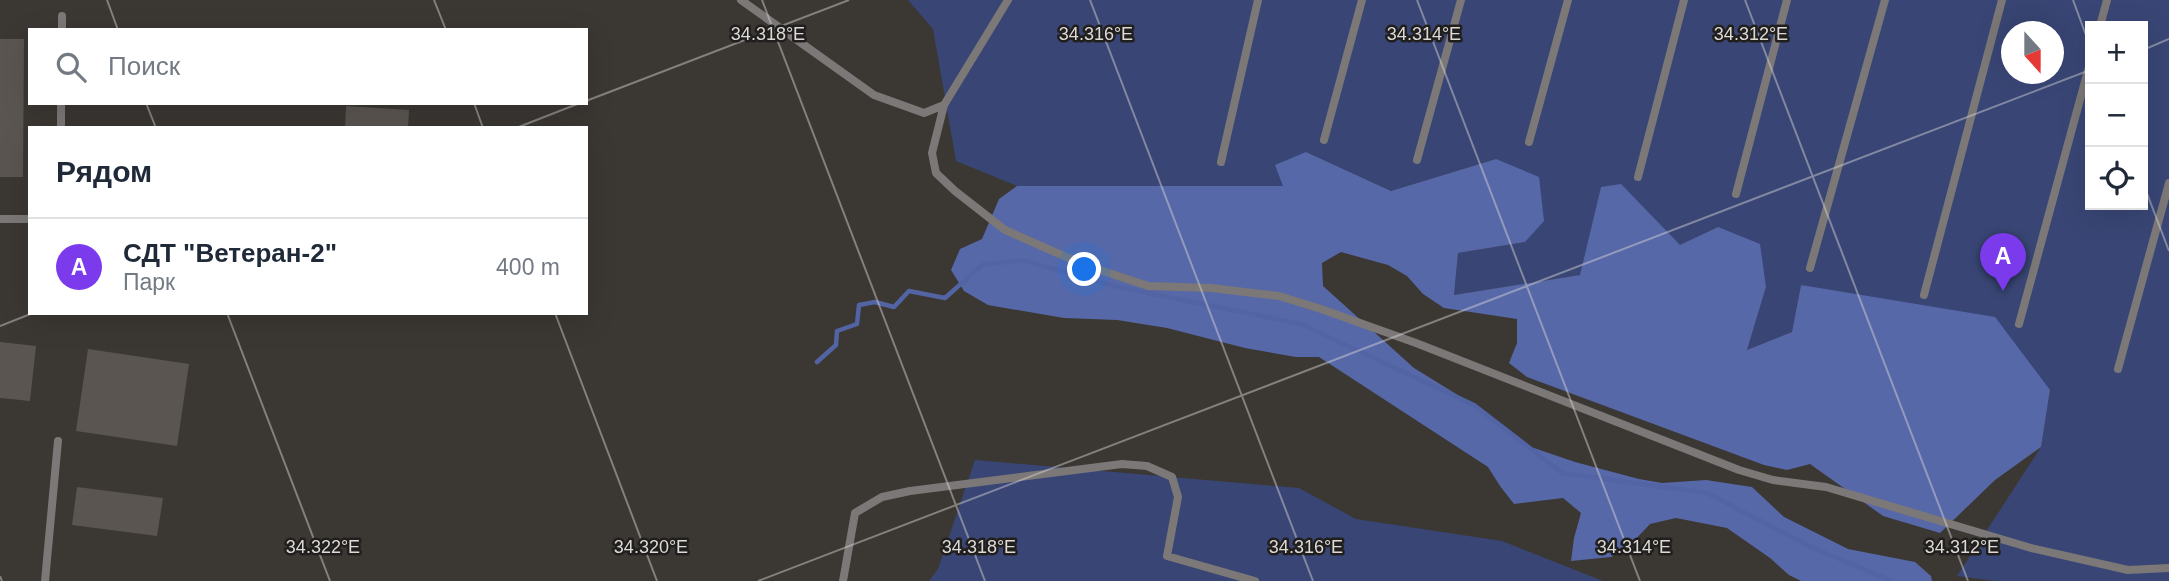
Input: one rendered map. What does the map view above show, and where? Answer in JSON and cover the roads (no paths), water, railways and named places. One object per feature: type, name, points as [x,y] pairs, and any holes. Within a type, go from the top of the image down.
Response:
[{"type":"lane","points":[[741,0],[874,95],[924,113],[944,105]]},
{"type":"lane","points":[[1008,0],[944,105],[932,153],[936,173],[1005,230],[1082,264],[1148,286],[1211,288],[1279,296],[1321,309],[1429,348],[1740,470],[1773,480],[1826,486],[2043,551],[2128,570],[2169,568]]},
{"type":"lane","points":[[1221,162],[1258,0]]},
{"type":"lane","points":[[1324,140],[1362,0]]},
{"type":"lane","points":[[1417,160],[1461,0]]},
{"type":"lane","points":[[1529,142],[1568,0]]},
{"type":"lane","points":[[1638,177],[1685,0]]},
{"type":"lane","points":[[1736,194],[1787,0]]},
{"type":"lane","points":[[1810,268],[1885,0]]},
{"type":"lane","points":[[1924,295],[2002,0]]},
{"type":"lane","points":[[2101,21],[2107,0]]},
{"type":"lane","points":[[62,16],[62,28]]},
{"type":"lane","points":[[2019,324],[2085,81]]},
{"type":"lane","points":[[61,105],[61,126]]},
{"type":"lane","points":[[2118,369],[2169,183]]},
{"type":"lane","points":[[0,219],[28,219]]},
{"type":"lane","points":[[45,581],[58,441]]},
{"type":"lane","points":[[844,581],[855,513],[882,497],[1122,464],[1147,466],[1172,477],[1178,497],[1167,556],[1255,581]]},
{"type":"waterway","points":[[817,362],[836,345],[837,331],[857,324],[859,305],[875,302],[894,307],[909,291],[945,298],[982,265],[1022,260],[1114,286],[1301,324],[1474,405],[1562,473],[1707,493],[1813,548],[1892,581]]},
{"type":"place","name":"СДТ \"Ветеран-2\"","points":[[2003,291]]}]
